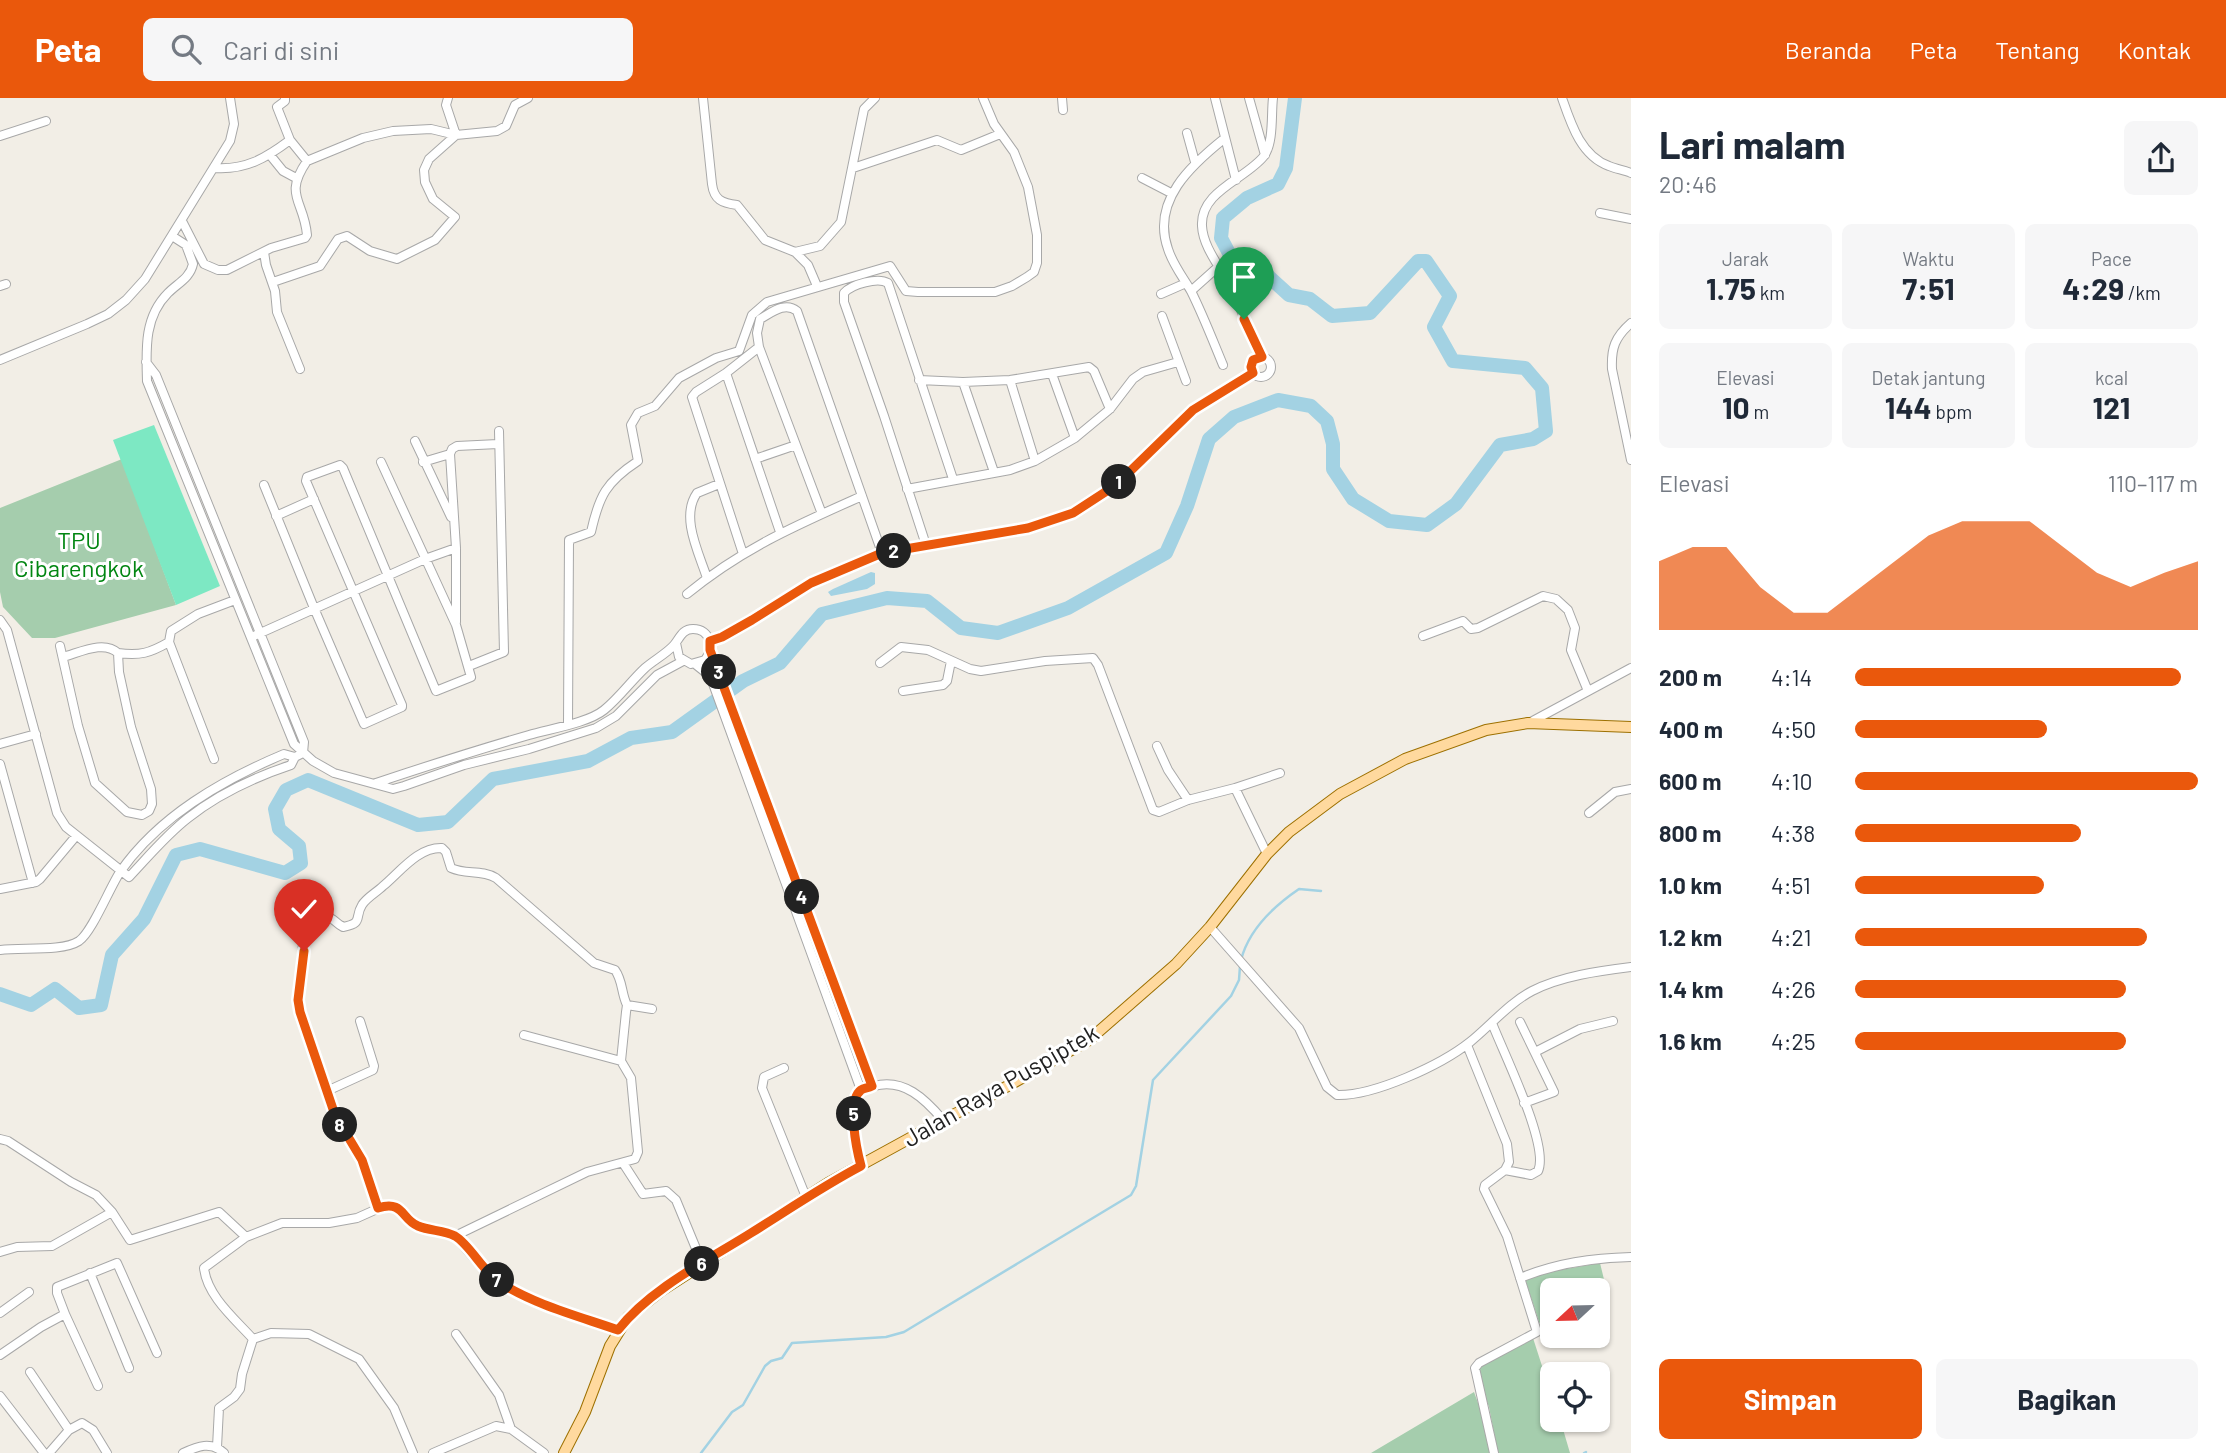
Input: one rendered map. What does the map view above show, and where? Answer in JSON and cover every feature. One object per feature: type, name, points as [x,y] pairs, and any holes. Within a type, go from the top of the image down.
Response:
[{"type":"main road","name":"Jalan Raya Puspiptek","points":[[564,1453],[585,1412],[618,1330],[628,1317],[702,1264],[806,1197],[1089,1040],[1176,964],[1210,927],[1267,854],[1318,809],[1384,768],[1486,730],[1528,723],[1631,727]]},
{"type":"street","points":[[1,357],[87,324],[119,306],[145,279],[230,141],[234,130],[230,98]]},
{"type":"street","points":[[285,98],[277,107],[290,140],[307,161]]},
{"type":"street","points":[[448,98],[446,105],[456,135]]},
{"type":"street","points":[[181,221],[201,259],[211,269],[227,270],[307,235],[296,191],[296,178],[307,161],[363,138],[393,131],[431,129],[456,135],[502,130],[515,105],[528,98]]},
{"type":"street","points":[[703,98],[715,196],[724,203],[737,205],[765,240],[795,252],[808,265],[817,286]]},
{"type":"street","points":[[795,252],[820,246],[841,222],[864,109],[875,98]]},
{"type":"street","points":[[568,724],[569,540],[591,532],[598,500],[621,472],[638,461],[631,425],[638,412],[655,406],[680,378],[716,358],[739,351],[751,315],[767,302],[890,266],[906,291],[982,293],[1012,286],[1034,272],[1037,243],[1031,201],[1017,159],[1000,134],[983,98]]},
{"type":"street","points":[[1062,98],[1063,110]]},
{"type":"street","points":[[1214,98],[1236,180]]},
{"type":"street","points":[[1249,98],[1265,155]]},
{"type":"street","points":[[695,664],[705,660],[710,646],[722,637],[811,583],[882,553],[1028,528],[1073,513],[1116,485],[1193,410],[1253,373],[1263,376],[1270,370],[1270,363],[1262,357],[1207,243],[1202,224],[1208,205],[1215,195],[1265,155],[1273,98]]},
{"type":"street","points":[[1562,98],[1572,125],[1591,156],[1610,167],[1631,173]]},
{"type":"street","points":[[0,136],[46,121]]},
{"type":"street","points":[[1187,133],[1195,162]]},
{"type":"street","points":[[853,168],[937,140],[961,150],[1000,134]]},
{"type":"street","points":[[273,282],[320,266],[338,239],[347,236],[370,251],[397,259],[435,240],[455,217],[433,199],[425,182],[424,170],[429,159],[456,135]]},
{"type":"street","points":[[1223,365],[1189,287],[1176,269],[1165,242],[1164,219],[1171,193],[1195,162],[1225,138]]},
{"type":"street","points":[[215,168],[247,166],[270,155],[290,140]]},
{"type":"street","points":[[270,155],[283,171],[296,178]]},
{"type":"street","points":[[1142,178],[1171,193]]},
{"type":"street","points":[[1600,213],[1631,219]]},
{"type":"street","points":[[172,236],[186,245],[193,264],[191,271],[156,309],[149,326],[147,381],[299,755]]},
{"type":"street","points":[[264,252],[273,282],[277,312],[300,369]]},
{"type":"street","points":[[1161,294],[1189,287],[1219,266]]},
{"type":"street","points":[[926,545],[844,302],[847,289],[882,280],[888,283],[953,479]]},
{"type":"street","points":[[822,514],[760,347],[757,333],[760,319],[778,309],[796,309],[882,553]]},
{"type":"street","points":[[1162,316],[1186,381]]},
{"type":"street","points":[[1631,323],[1615,340],[1611,353],[1631,460]]},
{"type":"street","points":[[743,554],[692,397],[760,347]]},
{"type":"street","points":[[1253,373],[1253,360],[1262,357]]},
{"type":"street","points":[[0,620],[7,630],[52,801],[61,821],[129,877],[187,819],[236,789],[290,765],[299,755],[304,742],[156,375],[146,362]]},
{"type":"street","points":[[907,489],[1010,470],[1035,461],[1075,438],[1110,409],[1133,379],[1143,372],[1178,362]]},
{"type":"street","points":[[919,380],[1010,380],[1091,367],[1110,409]]},
{"type":"street","points":[[726,373],[780,532]]},
{"type":"street","points":[[1052,374],[1075,438]]},
{"type":"street","points":[[1010,380],[1035,461]]},
{"type":"street","points":[[963,382],[994,472]]},
{"type":"street","points":[[469,666],[504,652],[499,431]]},
{"type":"street","points":[[415,441],[453,520]]},
{"type":"street","points":[[456,625],[456,548],[450,454],[457,446],[498,444]]},
{"type":"street","points":[[755,459],[796,445]]},
{"type":"street","points":[[423,462],[450,454]]},
{"type":"street","points":[[264,485],[362,723],[402,705],[306,477],[342,466],[436,691],[470,678],[456,625],[381,462]]},
{"type":"street","points":[[707,578],[691,529],[692,503],[697,493],[719,484]]},
{"type":"street","points":[[687,594],[743,554],[780,532],[862,496]]},
{"type":"street","points":[[276,516],[314,499]]},
{"type":"street","points":[[250,637],[425,559],[456,548]]},
{"type":"street","points":[[217,554],[226,550]]},
{"type":"street","points":[[1423,636],[1463,621],[1471,629],[1478,628],[1543,596],[1556,599],[1568,610],[1575,628],[1571,650],[1588,691]]},
{"type":"street","points":[[214,759],[169,642],[171,631],[183,622],[235,600]]},
{"type":"street","points":[[376,783],[435,762],[568,724],[603,711],[647,666],[676,643],[681,634],[692,629],[703,632],[872,1086]]},
{"type":"street","points":[[63,657],[100,646],[136,656],[154,651],[169,642]]},
{"type":"street","points":[[676,643],[677,653],[682,661]]},
{"type":"street","points":[[61,646],[78,726],[95,783],[127,812],[142,815],[149,811],[152,804],[151,789],[131,727],[119,672],[118,653]]},
{"type":"street","points":[[880,663],[901,647],[928,650],[970,669],[988,671],[1045,661],[1093,659],[1098,665],[1152,809],[1159,812],[1188,800],[1280,774]]},
{"type":"street","points":[[0,950],[20,947],[58,948],[81,940],[89,932],[102,902],[121,870],[167,821],[229,779],[284,754],[299,755],[334,773],[393,789],[596,728],[616,716],[657,675],[682,661],[695,664],[712,681],[861,1090]]},
{"type":"street","points":[[903,691],[943,685],[948,677],[951,661]]},
{"type":"street","points":[[1528,723],[1631,668]]},
{"type":"street","points":[[0,744],[36,734]]},
{"type":"street","points":[[1157,746],[1168,770],[1188,800]]},
{"type":"street","points":[[435,762],[440,774]]},
{"type":"street","points":[[0,764],[33,883]]},
{"type":"street","points":[[229,779],[236,789]]},
{"type":"street","points":[[1235,788],[1267,854]]},
{"type":"street","points":[[1589,813],[1615,792],[1631,789]]},
{"type":"street","points":[[0,889],[33,883],[40,879],[76,835]]},
{"type":"street","points":[[378,1208],[362,1160],[335,1115],[298,1000],[304,951],[303,934],[320,927],[327,918],[343,927],[355,923],[366,901],[409,862],[435,848],[444,850],[451,868],[486,872],[496,878],[594,963],[615,970],[621,981],[627,1005],[621,1061],[631,1077],[638,1152],[635,1159],[587,1172],[455,1236]]},
{"type":"street","points":[[1210,927],[1299,1028],[1327,1087],[1337,1095],[1356,1094],[1412,1075],[1467,1045],[1524,996],[1542,987],[1631,967]]},
{"type":"street","points":[[627,1005],[652,1009]]},
{"type":"street","points":[[327,1091],[371,1071],[374,1067],[360,1021]]},
{"type":"street","points":[[1535,1052],[1580,1029],[1613,1021]]},
{"type":"street","points":[[1520,1022],[1554,1092],[1524,1103]]},
{"type":"street","points":[[1492,1023],[1540,1146],[1541,1164],[1538,1171],[1531,1175],[1505,1170]]},
{"type":"street","points":[[524,1035],[621,1061]]},
{"type":"street","points":[[1467,1045],[1507,1144],[1509,1157],[1505,1170],[1485,1185],[1484,1189],[1504,1227],[1537,1332],[1479,1363],[1475,1368],[1494,1453]]},
{"type":"street","points":[[784,1068],[764,1077],[762,1088],[806,1197]]},
{"type":"street","points":[[861,1166],[854,1125],[856,1097],[861,1090],[885,1083],[908,1090],[929,1103],[943,1119]]},
{"type":"street","points":[[0,1139],[8,1141],[96,1195],[112,1212],[130,1240],[219,1212],[246,1237]]},
{"type":"street","points":[[623,1163],[643,1194],[666,1191],[676,1200],[702,1264]]},
{"type":"street","points":[[253,1339],[216,1297],[204,1270],[205,1266],[246,1237],[282,1223],[330,1223],[357,1218],[387,1205],[402,1210],[418,1226],[455,1236],[487,1273],[499,1282],[534,1300],[618,1330]]},
{"type":"street","points":[[0,1252],[17,1247],[52,1246],[112,1212]]},
{"type":"street","points":[[1520,1278],[1580,1260],[1631,1257]]},
{"type":"street","points":[[98,1386],[56,1289],[117,1263],[157,1353]]},
{"type":"street","points":[[90,1273],[129,1368]]},
{"type":"street","points":[[0,1314],[29,1292]]},
{"type":"street","points":[[0,1355],[65,1314]]},
{"type":"street","points":[[253,1339],[271,1333],[309,1334],[359,1359],[394,1408],[413,1453]]},
{"type":"street","points":[[456,1334],[499,1395],[511,1429]]},
{"type":"street","points":[[183,1453],[203,1445],[221,1450],[219,1408],[240,1389],[253,1339]]},
{"type":"street","points":[[30,1372],[69,1430]]},
{"type":"street","points":[[0,1396],[44,1453]]},
{"type":"street","points":[[49,1453],[69,1430],[79,1424],[86,1424],[93,1430],[107,1453]]},
{"type":"street","points":[[433,1453],[496,1426],[511,1429],[544,1453]]},
{"type":"green space","points":[[154,425],[220,586],[176,605],[113,440]]},
{"type":"green space","name":"TPU Cibarengkok","points":[[122,459],[176,605],[55,638],[32,638],[3,607],[0,592],[0,508]]},
{"type":"green space","points":[[1600,1263],[1604,1278],[1540,1278],[1540,1324],[1525,1279]]},
{"type":"green space","points":[[1533,1338],[1541,1362],[1540,1432],[1564,1432],[1570,1453],[1498,1453],[1489,1407],[1477,1374],[1479,1367]]},
{"type":"green space","points":[[1474,1392],[1491,1453],[1371,1453]]},
{"type":"water","points":[[871,572],[875,573],[875,584],[867,589],[831,596],[828,592],[833,589]]},
{"type":"waterway","points":[[0,994],[31,1005],[55,989],[79,1008],[101,1005],[112,955],[144,919],[176,855],[200,849],[285,873],[301,863],[299,846],[279,829],[275,809],[286,790],[308,780],[418,825],[448,822],[493,779],[588,761],[631,738],[672,732],[743,681],[780,663],[822,614],[887,598],[927,601],[961,628],[998,633],[1068,608],[1166,553],[1187,506],[1209,439],[1234,417],[1278,400],[1311,406],[1327,421],[1333,444],[1333,469],[1353,499],[1389,521],[1427,525],[1456,504],[1500,445],[1533,439],[1546,431],[1542,388],[1525,368],[1453,361],[1434,327],[1450,296],[1426,261],[1418,261],[1370,313],[1332,316],[1310,299],[1289,295],[1257,266],[1230,255],[1221,238],[1223,218],[1247,198],[1278,184],[1286,168],[1295,98]]},
{"type":"waterway","points":[[1241,960],[1256,928],[1281,903],[1299,889],[1321,891]]},
{"type":"waterway","points":[[701,1453],[732,1412],[743,1405],[765,1366],[782,1358],[792,1343],[886,1337],[904,1332],[1131,1195],[1136,1186],[1153,1080],[1231,996],[1239,980],[1240,966]]},
{"type":"route","points":[[304,951],[298,1000],[300,1012],[335,1115],[358,1151],[378,1208],[387,1205],[396,1207],[418,1226],[455,1236],[487,1273],[516,1291],[618,1330],[628,1317],[660,1291],[828,1183],[861,1166],[855,1142],[856,1097],[861,1090],[872,1086],[710,650],[710,641],[752,620],[811,583],[882,553],[1028,528],[1073,513],[1093,501],[1116,485],[1193,410],[1223,394],[1253,373],[1253,360],[1262,357],[1244,319]]}]
